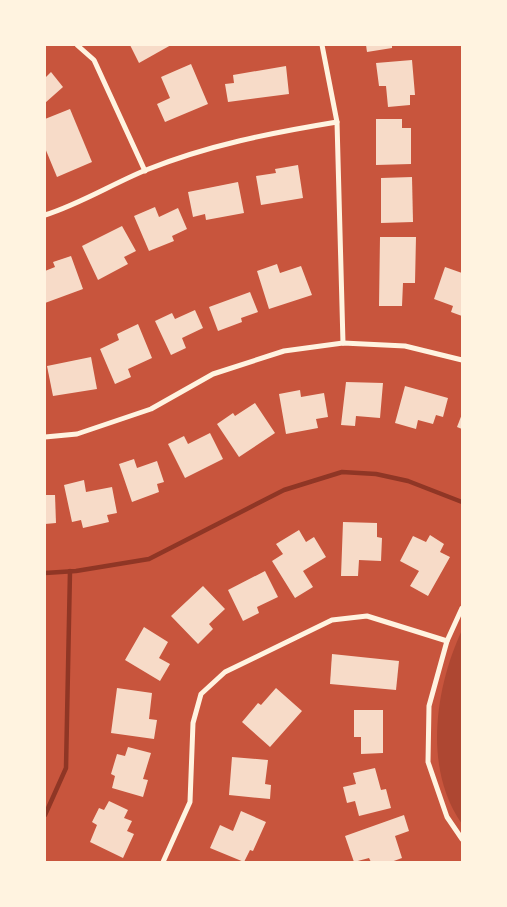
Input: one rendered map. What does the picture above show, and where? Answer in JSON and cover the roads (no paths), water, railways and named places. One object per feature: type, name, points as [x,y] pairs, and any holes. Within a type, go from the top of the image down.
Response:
[{"type":"street","points":[[78,45],[94,60],[145,171]]},
{"type":"street","points":[[322,45],[337,122],[343,343]]},
{"type":"street","points":[[45,215],[145,171],[200,150],[246,138],[337,122]]},
{"type":"street","points":[[45,437],[77,434],[150,409],[213,374],[284,351],[343,343],[405,346],[462,360]]},
{"type":"street","points":[[462,608],[447,641],[429,706],[428,762],[447,817],[462,838]]},
{"type":"street","points":[[163,862],[190,802],[193,723],[202,694],[225,672],[332,620],[367,616],[447,641]]},
{"type":"waterway","points":[[45,573],[76,571],[149,559],[284,490],[342,472],[376,474],[408,481],[462,502]]},
{"type":"waterway","points":[[45,815],[66,768],[70,571]]}]
